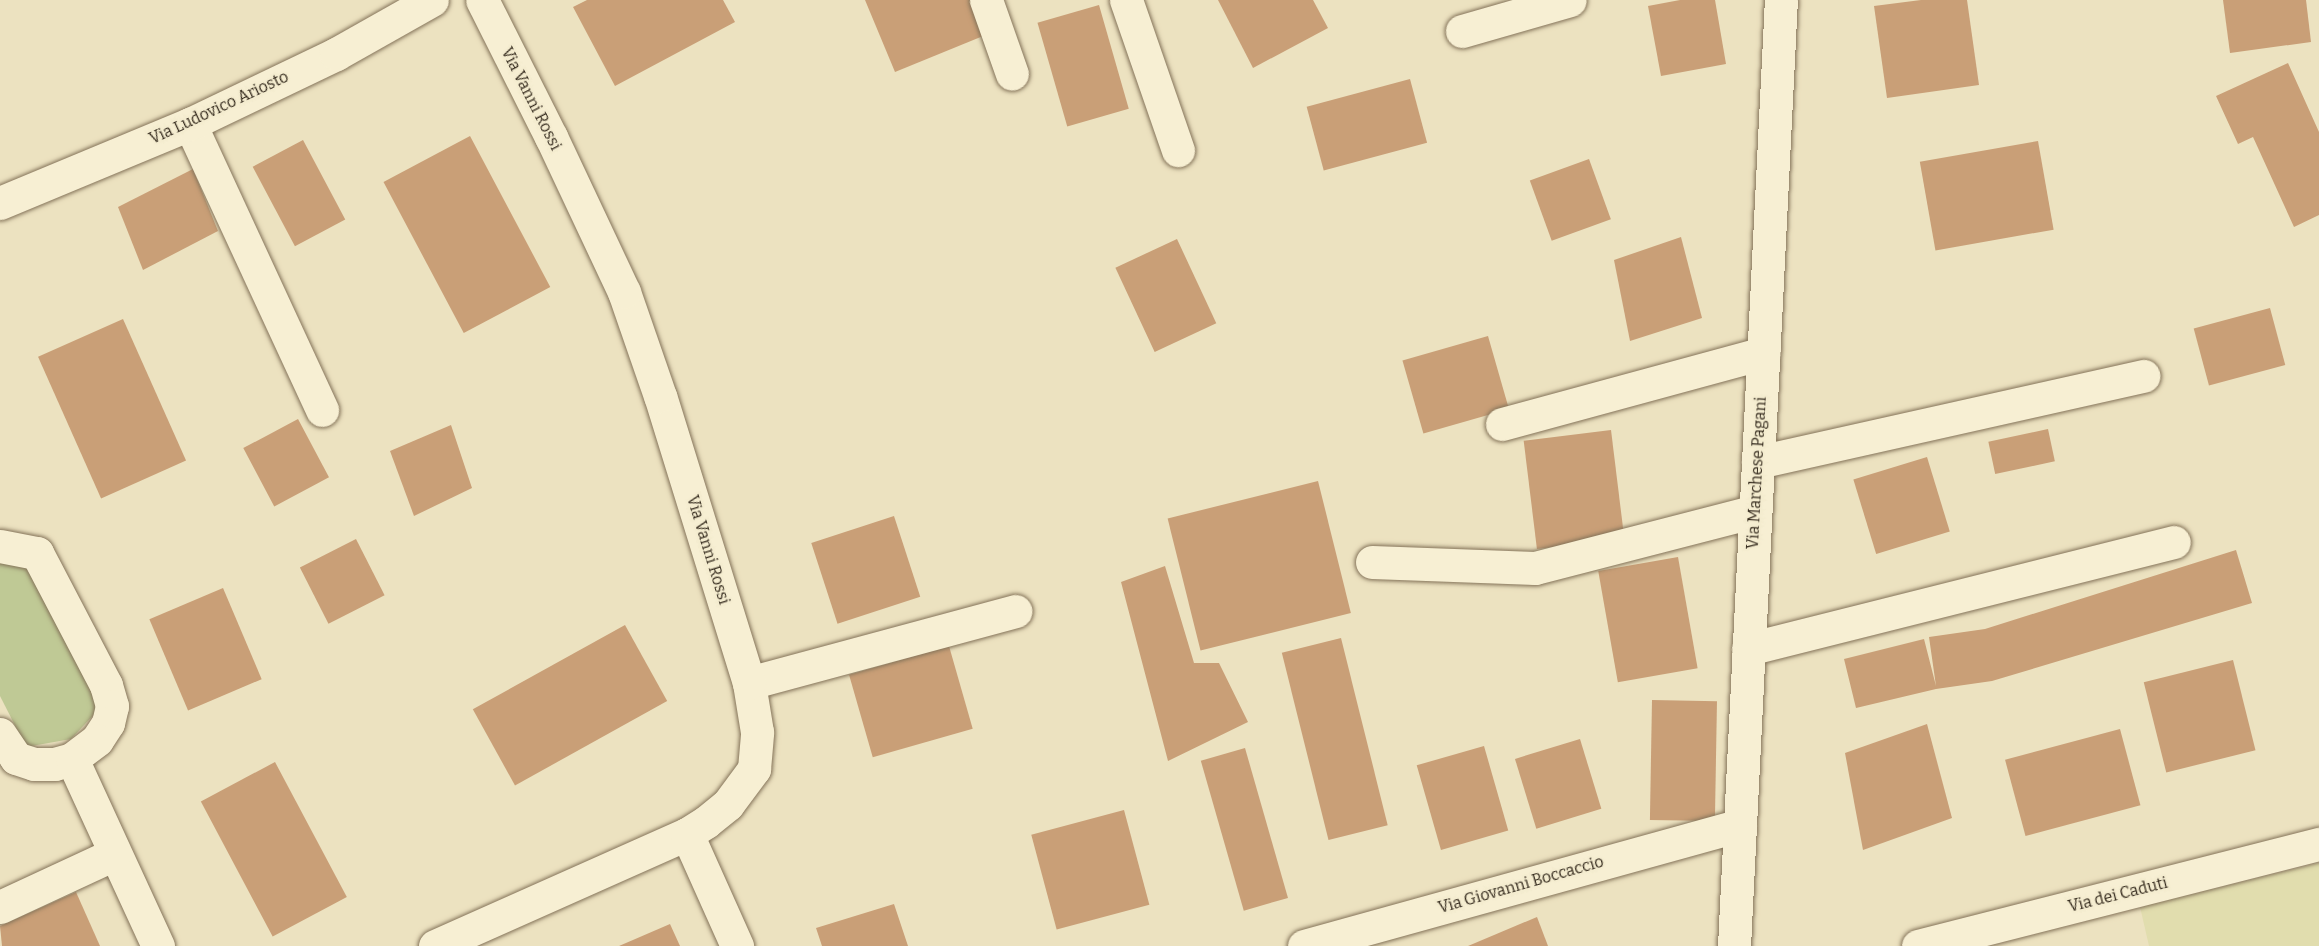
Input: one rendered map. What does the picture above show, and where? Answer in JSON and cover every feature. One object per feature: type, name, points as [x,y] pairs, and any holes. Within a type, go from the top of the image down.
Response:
[{"type":"street","name":"Via Ludovico Ariosto","points":[[0,203],[190,124],[336,54],[432,0]]},
{"type":"street","name":"Via Vanni Rossi","points":[[435,946],[687,834],[728,804],[754,769],[757,732],[749,683],[660,396],[624,292],[551,137],[482,0]]},
{"type":"street","points":[[986,0],[1012,74]]},
{"type":"street","points":[[1126,0],[1178,150]]},
{"type":"street","points":[[1462,31],[1570,0]]},
{"type":"street","name":"Via Marchese Pagani","points":[[1734,946],[1781,0]]},
{"type":"street","points":[[190,124],[322,410]]},
{"type":"street","points":[[1502,424],[1764,353]]},
{"type":"street","points":[[1758,462],[2144,376]]},
{"type":"street","points":[[1372,562],[1535,568],[1755,511]]},
{"type":"street","points":[[1748,649],[2174,542]]},
{"type":"street","points":[[0,546],[37,553],[106,685],[112,706],[108,723],[97,740],[72,759],[55,764],[34,764],[16,758],[0,734]]},
{"type":"street","points":[[749,683],[1015,611]]},
{"type":"street","points":[[72,759],[158,946]]},
{"type":"street","name":"Via Giovanni Boccaccio","points":[[1304,946],[1739,825]]},
{"type":"street","points":[[687,834],[737,946]]},
{"type":"street","name":"Via dei Caduti","points":[[1918,946],[2319,844]]},
{"type":"street","points":[[0,907],[114,854]]},
{"type":"shaded area","points":[[2319,863],[2319,946],[2149,946],[2140,907]]},
{"type":"green space","points":[[0,562],[27,567],[100,708],[71,739],[26,747],[0,696]]},
{"type":"building","points":[[587,0],[723,0],[735,22],[615,86],[573,7]]},
{"type":"building","points":[[865,0],[974,0],[988,34],[895,72]]},
{"type":"building","points":[[1218,0],[1313,0],[1328,28],[1253,68]]},
{"type":"building","points":[[1680,0],[1715,0],[1726,64],[1661,76],[1648,6]]},
{"type":"building","points":[[1921,0],[1967,0],[1979,85],[1887,98],[1874,6]]},
{"type":"building","points":[[2223,0],[2306,0],[2311,42],[2230,53]]},
{"type":"building","points":[[1099,5],[1129,109],[1067,126],[1037,23]]},
{"type":"building","points":[[2288,63],[2319,132],[2319,215],[2294,227],[2253,137],[2238,144],[2216,96]]},
{"type":"building","points":[[1410,79],[1427,143],[1324,170],[1307,107]]},
{"type":"building","points":[[470,136],[550,287],[464,333],[383,182]]},
{"type":"building","points":[[303,140],[345,219],[295,246],[253,167]]},
{"type":"building","points":[[2038,141],[2054,230],[1935,250],[1920,162]]},
{"type":"building","points":[[1589,159],[1611,219],[1552,241],[1530,181]]},
{"type":"building","points":[[193,169],[218,231],[143,270],[118,207]]},
{"type":"building","points":[[1681,237],[1702,318],[1630,341],[1614,260]]},
{"type":"building","points":[[1177,239],[1216,323],[1155,352],[1115,268]]},
{"type":"building","points":[[2270,308],[2285,365],[2209,385],[2194,328]]},
{"type":"building","points":[[123,319],[186,461],[101,498],[38,357]]},
{"type":"building","points":[[1488,336],[1509,409],[1423,434],[1402,361]]},
{"type":"building","points":[[298,419],[329,477],[274,506],[243,448]]},
{"type":"building","points":[[451,425],[472,488],[414,516],[390,451]]},
{"type":"building","points":[[2048,429],[2055,461],[1995,474],[1988,442]]},
{"type":"building","points":[[1611,430],[1624,538],[1537,549],[1524,441]]},
{"type":"building","points":[[1927,457],[1950,532],[1876,554],[1853,480]]},
{"type":"building","points":[[1318,481],[1351,613],[1201,650],[1168,518]]},
{"type":"building","points":[[894,516],[920,597],[838,624],[811,543]]},
{"type":"building","points":[[356,539],[385,595],[328,624],[300,568]]},
{"type":"building","points":[[2236,550],[2252,603],[1992,681],[1936,689],[1856,708],[1844,659],[1924,639],[1936,686],[1929,637],[1985,629]]},
{"type":"building","points":[[1678,557],[1698,668],[1618,682],[1598,571]]},
{"type":"building","points":[[1165,566],[1194,663],[1219,663],[1248,722],[1168,761],[1121,582]]},
{"type":"building","points":[[223,588],[262,679],[188,710],[149,619]]},
{"type":"building","points":[[625,625],[667,701],[515,785],[473,709]]},
{"type":"building","points":[[1341,638],[1388,825],[1329,840],[1282,653]]},
{"type":"building","points":[[949,646],[973,729],[873,757],[849,675]]},
{"type":"building","points":[[2233,660],[2255,750],[2166,772],[2144,682]]},
{"type":"building","points":[[1652,700],[1717,701],[1715,821],[1650,820]]},
{"type":"building","points":[[1927,724],[1952,818],[1863,850],[1845,753]]},
{"type":"building","points":[[2120,729],[2140,805],[2026,836],[2005,760]]},
{"type":"building","points":[[1580,739],[1601,809],[1536,829],[1515,759]]},
{"type":"building","points":[[1484,746],[1508,831],[1441,850],[1417,765]]},
{"type":"building","points":[[1245,748],[1288,898],[1244,911],[1201,761]]},
{"type":"building","points":[[275,762],[347,897],[273,937],[201,801]]},
{"type":"building","points":[[1124,810],[1149,905],[1057,930],[1031,835]]},
{"type":"building","points":[[76,892],[100,946],[2,946],[0,926]]},
{"type":"building","points":[[894,904],[908,946],[822,946],[816,928]]},
{"type":"building","points":[[1537,917],[1548,946],[1468,946]]},
{"type":"building","points":[[670,924],[680,946],[619,946]]}]
